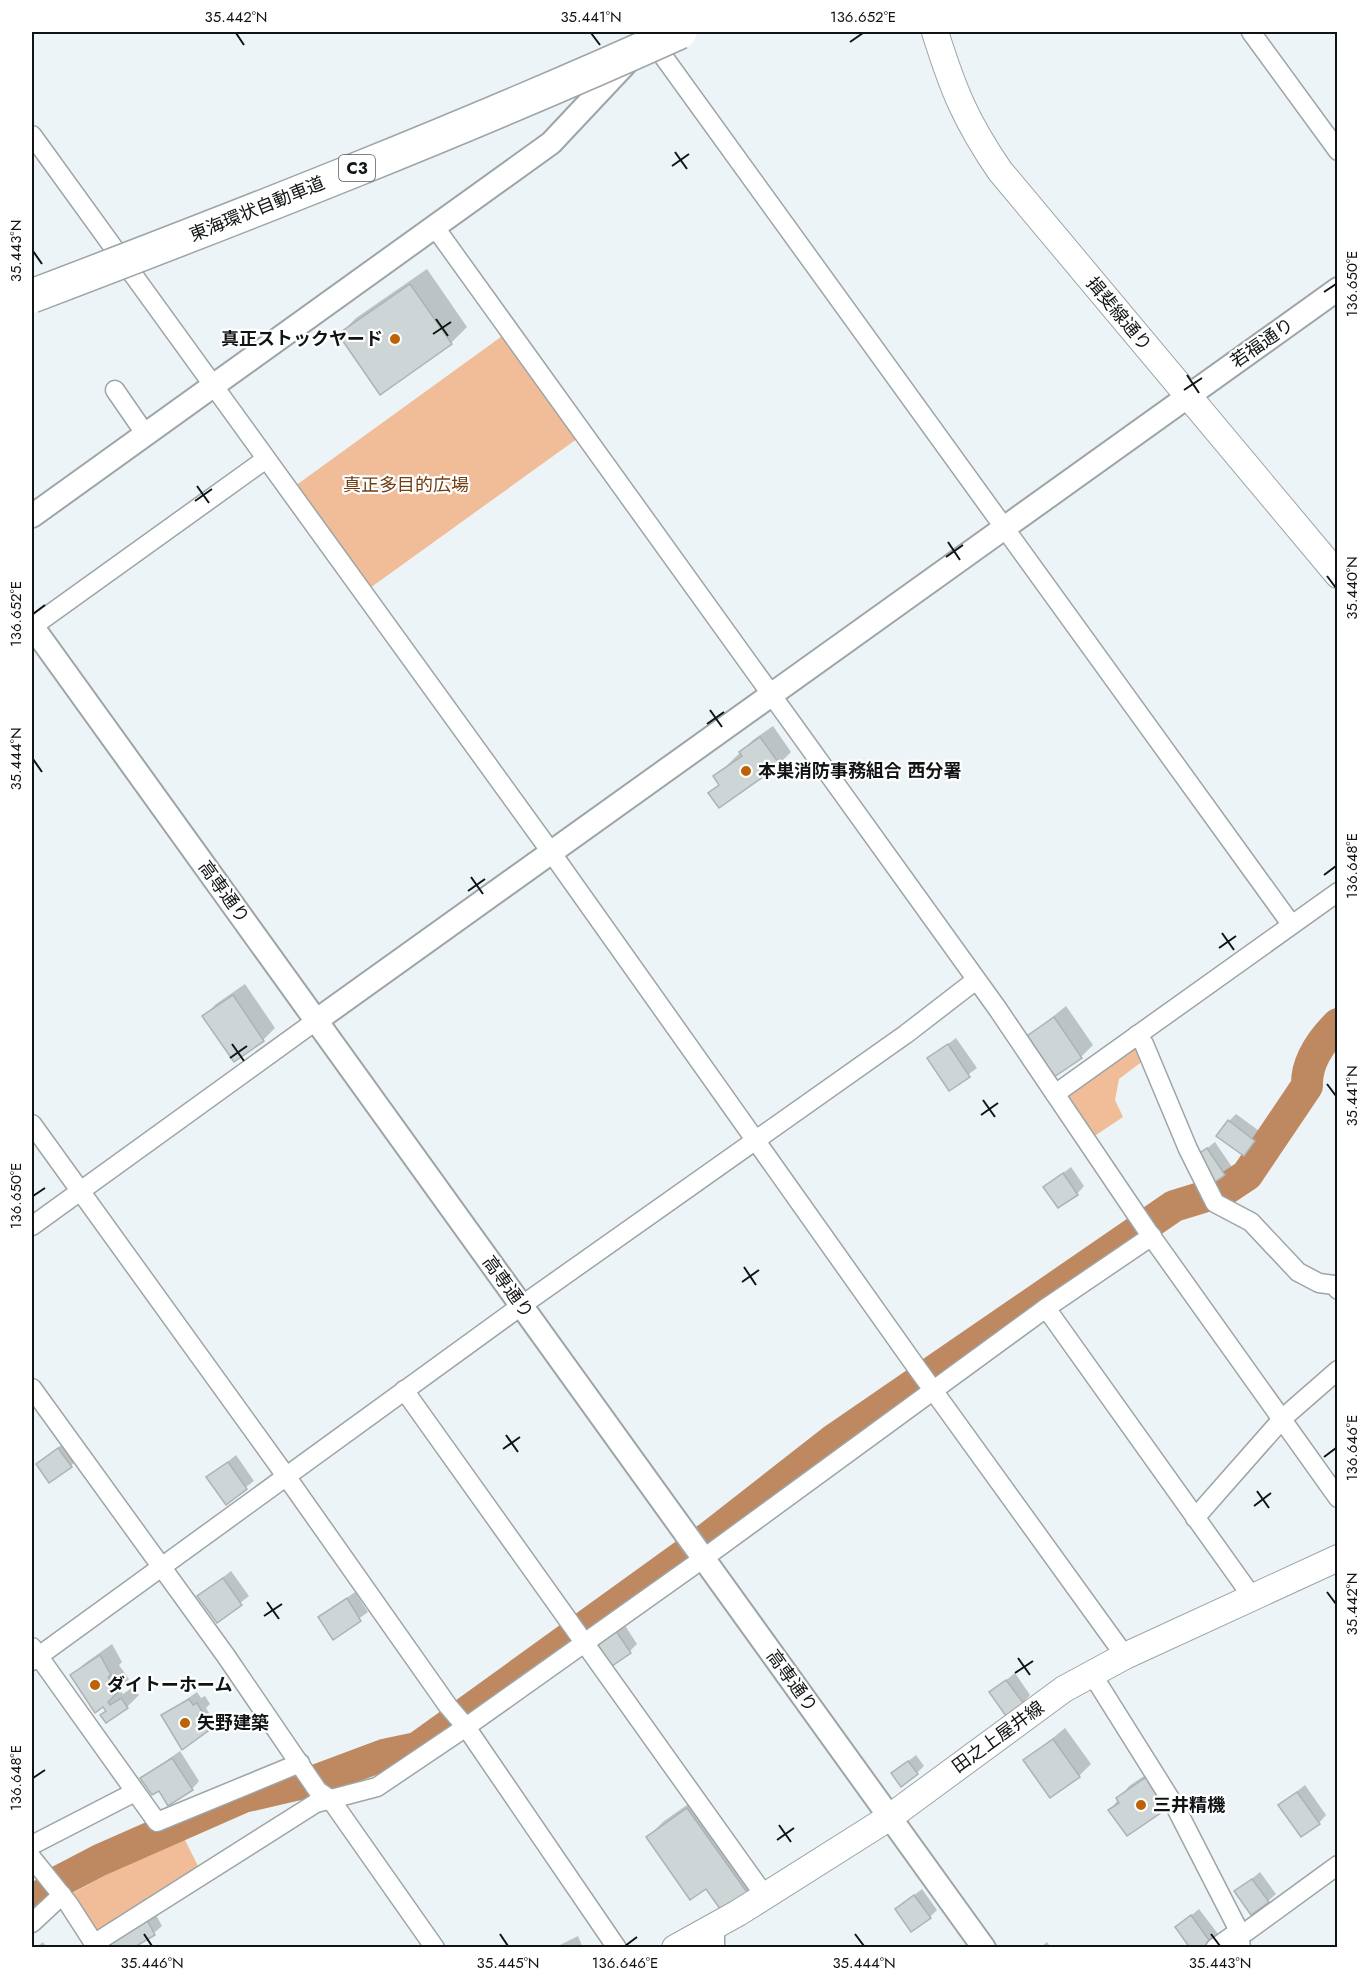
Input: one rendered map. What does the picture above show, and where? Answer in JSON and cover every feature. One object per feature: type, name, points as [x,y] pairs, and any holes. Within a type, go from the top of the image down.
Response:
[{"type":"highway","name":"東海環状自動車道","points":[[32,296],[255,210],[566,83],[663,34]]},
{"type":"main road","name":"揖斐線通り","points":[[934,32],[958,101],[975,134],[1000,171],[1338,575]]},
{"type":"main road","name":"田之上屋井線","points":[[675,1947],[715,1937],[765,1896],[890,1817],[1064,1689],[1125,1656],[1338,1558]]},
{"type":"street","points":[[1251,32],[1338,151]]},
{"type":"street","points":[[32,516],[551,143],[663,34],[1004,530],[1291,924]]},
{"type":"street","points":[[32,135],[551,852],[932,1390],[1125,1656]]},
{"type":"street","points":[[434,226],[976,980],[1147,1229],[1338,1498]]},
{"type":"street","name":"若福通り","points":[[317,1020],[1338,289]]},
{"type":"street","points":[[115,390],[146,435]]},
{"type":"street","points":[[32,626],[266,459]]},
{"type":"street","name":"高専通り","points":[[32,626],[984,1947]]},
{"type":"street","points":[[1055,1094],[1338,892]]},
{"type":"street","points":[[300,1763],[157,1822],[34,1655],[906,1034],[976,980]]},
{"type":"street","points":[[32,1226],[317,1020]]},
{"type":"street","points":[[1137,1035],[1144,1044],[1188,1149],[1215,1203],[1251,1222],[1298,1272],[1319,1283],[1334,1285],[1338,1290]]},
{"type":"street","points":[[32,1124],[286,1476],[448,1706],[466,1727],[616,1947]]},
{"type":"street","points":[[32,1858],[61,1894],[96,1945],[316,1803],[377,1787],[585,1643],[698,1550],[932,1390],[1046,1308],[1147,1229]]},
{"type":"street","points":[[1046,1308],[1253,1598]]},
{"type":"street","points":[[1195,1518],[1283,1418],[1338,1370]]},
{"type":"street","points":[[32,1388],[318,1791],[331,1800],[435,1947]]},
{"type":"street","points":[[404,1390],[765,1896]]},
{"type":"street","points":[[1092,1674],[1176,1808],[1240,1939]]},
{"type":"street","points":[[32,1845],[135,1792]]},
{"type":"street","points":[[1215,1947],[1240,1939],[1246,1932],[1338,1865]]},
{"type":"street","points":[[32,1923],[61,1894]]},
{"type":"green space","name":"真正多目的広場","points":[[505,334],[581,436],[370,588],[295,486]]},
{"type":"green space","points":[[1130,1049],[1142,1051],[1144,1060],[1119,1079],[1115,1100],[1123,1117],[1093,1137],[1068,1097]]},
{"type":"green space","points":[[182,1834],[200,1870],[95,1936],[69,1895]]},
{"type":"building","name":"真正ストックヤード","points":[[410,284],[452,344],[380,395],[338,334]]},
{"type":"building","name":"本巣消防事務組合 西分署","points":[[760,737],[780,765],[719,808],[708,793],[719,785],[713,776],[742,756],[739,752]]},
{"type":"building","points":[[233,995],[264,1041],[234,1062],[202,1016]]},
{"type":"building","points":[[1054,1017],[1082,1058],[1054,1077],[1027,1036]]},
{"type":"building","points":[[948,1044],[970,1077],[949,1091],[927,1058]]},
{"type":"building","points":[[1228,1120],[1255,1141],[1244,1156],[1216,1136]]},
{"type":"building","points":[[1207,1148],[1225,1175],[1212,1184],[1194,1157]]},
{"type":"building","points":[[1063,1173],[1078,1195],[1058,1208],[1043,1187]]},
{"type":"building","points":[[58,1448],[72,1467],[49,1483],[36,1464]]},
{"type":"building","points":[[228,1462],[247,1489],[226,1505],[206,1477]]},
{"type":"building","points":[[223,1578],[242,1605],[217,1623],[197,1596]]},
{"type":"building","points":[[347,1598],[361,1621],[333,1640],[318,1617]]},
{"type":"building","points":[[616,1631],[631,1653],[612,1666],[597,1644]]},
{"type":"building","name":"ダイトーホーム","points":[[100,1655],[111,1675],[108,1677],[118,1692],[108,1702],[110,1705],[121,1698],[128,1708],[106,1723],[100,1715],[106,1711],[103,1707],[95,1713],[70,1675]]},
{"type":"building","points":[[1006,1680],[1024,1704],[1006,1716],[989,1692]]},
{"type":"building","name":"矢野建築","points":[[189,1699],[193,1705],[197,1703],[203,1713],[198,1715],[208,1731],[182,1750],[161,1715]]},
{"type":"building","points":[[1053,1739],[1080,1777],[1050,1798],[1023,1760]]},
{"type":"building","points":[[172,1758],[193,1790],[168,1806],[159,1791],[152,1795],[140,1778]]},
{"type":"building","points":[[908,1761],[918,1774],[901,1787],[891,1773]]},
{"type":"building","name":"三井精機","points":[[1146,1777],[1168,1808],[1127,1836],[1108,1810],[1119,1803],[1116,1798]]},
{"type":"building","points":[[1297,1792],[1320,1824],[1301,1837],[1278,1805]]},
{"type":"building","points":[[687,1808],[749,1895],[723,1913],[706,1889],[690,1900],[646,1837]]},
{"type":"building","points":[[1252,1879],[1269,1902],[1251,1915],[1234,1891]]},
{"type":"building","points":[[914,1895],[931,1918],[911,1932],[895,1909]]},
{"type":"building","points":[[1191,1915],[1211,1943],[1205,1948],[1190,1948],[1175,1927]]},
{"type":"building","points":[[147,1920],[155,1935],[133,1948],[102,1948]]},
{"type":"waterway","points":[[32,1906],[54,1884],[100,1860],[243,1797],[317,1780],[384,1755],[417,1748],[708,1538],[832,1441],[1174,1206],[1223,1191],[1247,1175],[1307,1086],[1312,1061],[1338,1024]]},
{"type":"place","name":"真正ストックヤード","points":[[395,339]]},
{"type":"place","name":"本巣消防事務組合 西分署","points":[[746,771]]},
{"type":"place","name":"ダイトーホーム","points":[[95,1685]]},
{"type":"place","name":"矢野建築","points":[[185,1723]]},
{"type":"place","name":"三井精機","points":[[1141,1805]]}]
